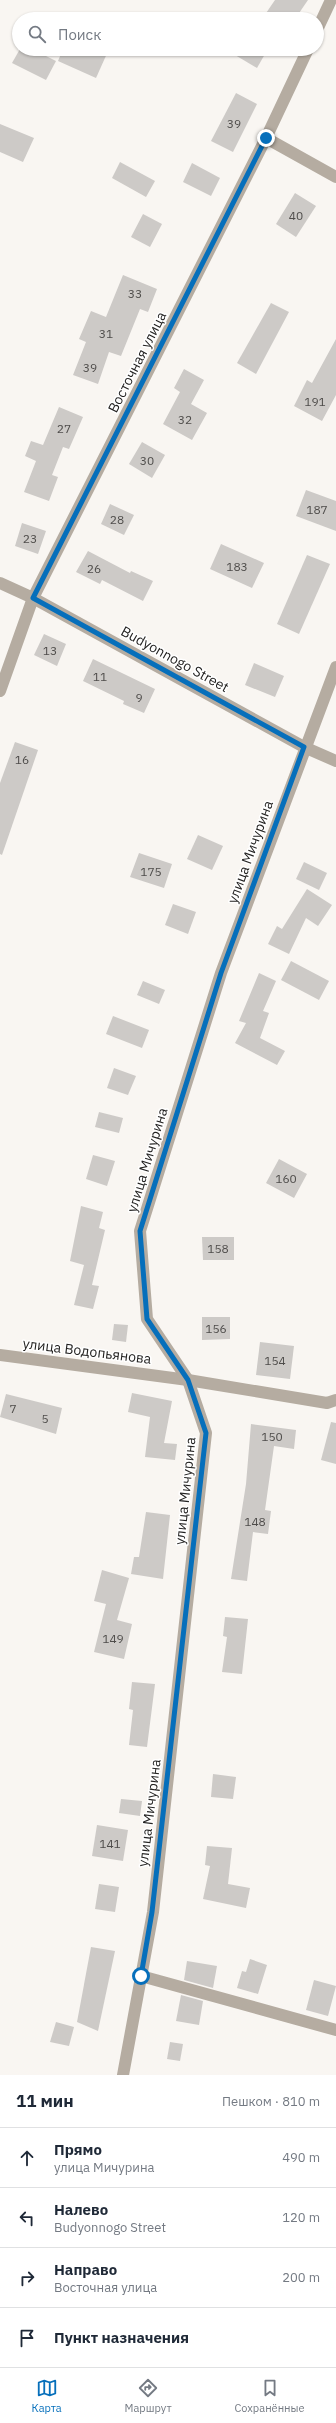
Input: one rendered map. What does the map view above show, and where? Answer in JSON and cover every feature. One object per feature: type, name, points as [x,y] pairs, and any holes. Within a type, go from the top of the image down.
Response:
[{"type":"street","points":[[324,15],[331,0]]},
{"type":"street","name":"Восточная улица","points":[[0,691],[33,598],[266,138],[305,56]]},
{"type":"street","points":[[266,138],[336,177]]},
{"type":"street","name":"Budyonnogo Street","points":[[0,583],[33,598],[304,747],[336,762]]},
{"type":"street","name":"улица Мичурина","points":[[124,2075],[152,1912],[206,1433],[188,1380],[147,1319],[140,1231],[221,973],[304,747],[336,667]]},
{"type":"street","name":"улица Водопьянова","points":[[0,1355],[188,1380],[327,1403],[336,1400]]},
{"type":"street","points":[[141,1976],[336,2030]]},
{"type":"building","points":[[275,0],[308,0],[300,12],[267,12]]},
{"type":"building","points":[[16,56],[46,56],[56,61],[46,80],[12,63]]},
{"type":"building","points":[[60,56],[106,56],[96,78],[58,61]]},
{"type":"building","points":[[237,56],[264,56],[257,68]]},
{"type":"building","points":[[236,93],[257,104],[233,152],[211,141]]},
{"type":"building","points":[[0,124],[34,138],[23,162],[0,152]]},
{"type":"building","points":[[120,162],[155,181],[146,197],[112,178]]},
{"type":"building","points":[[192,163],[220,178],[211,196],[183,182]]},
{"type":"building","points":[[295,193],[316,206],[296,237],[276,224]]},
{"type":"building","points":[[143,214],[162,224],[150,247],[131,237]]},
{"type":"building","points":[[123,275],[157,289],[148,312],[140,309],[121,356],[109,352],[98,384],[73,375],[86,342],[79,339],[91,311],[106,317]]},
{"type":"building","points":[[271,303],[289,312],[256,374],[237,363]]},
{"type":"building","points":[[336,339],[336,395],[322,421],[294,406],[307,380],[312,383]]},
{"type":"building","points":[[184,369],[204,380],[191,404],[207,413],[192,440],[163,424],[180,392],[174,388]]},
{"type":"building","points":[[59,407],[83,417],[69,449],[63,447],[52,475],[58,477],[49,501],[24,492],[36,461],[25,456],[31,441],[43,445]]},
{"type":"building","points":[[142,442],[165,455],[152,478],[129,464]]},
{"type":"building","points":[[306,490],[336,501],[336,531],[296,516]]},
{"type":"building","points":[[110,504],[134,515],[124,535],[101,524]]},
{"type":"building","points":[[22,523],[46,531],[38,554],[15,546]]},
{"type":"building","points":[[221,544],[264,563],[252,588],[210,569]]},
{"type":"building","points":[[88,551],[130,573],[131,571],[153,581],[143,601],[102,580],[100,584],[76,572]]},
{"type":"building","points":[[307,555],[330,564],[299,634],[277,624]]},
{"type":"building","points":[[44,634],[66,644],[57,666],[34,655]]},
{"type":"building","points":[[93,659],[155,689],[144,713],[123,704],[124,701],[83,681]]},
{"type":"building","points":[[254,663],[284,676],[275,697],[245,685]]},
{"type":"building","points":[[15,742],[38,750],[2,855],[0,854],[0,783]]},
{"type":"building","points":[[198,835],[223,846],[212,870],[187,859]]},
{"type":"building","points":[[139,853],[172,864],[164,888],[130,877]]},
{"type":"building","points":[[304,862],[327,873],[319,890],[296,879]]},
{"type":"building","points":[[307,889],[332,905],[318,926],[306,918],[289,954],[268,944],[277,926],[282,929]]},
{"type":"building","points":[[173,904],[196,912],[188,934],[165,925]]},
{"type":"building","points":[[291,961],[329,981],[319,1000],[281,980]]},
{"type":"building","points":[[259,973],[276,981],[263,1011],[269,1013],[260,1038],[285,1051],[277,1065],[235,1043],[246,1023],[239,1021]]},
{"type":"building","points":[[143,981],[165,990],[159,1004],[137,995]]},
{"type":"building","points":[[113,1016],[149,1030],[142,1048],[106,1034]]},
{"type":"building","points":[[114,1068],[136,1076],[128,1095],[107,1088]]},
{"type":"building","points":[[99,1112],[123,1118],[119,1133],[95,1127]]},
{"type":"building","points":[[93,1155],[115,1161],[107,1186],[86,1179]]},
{"type":"building","points":[[279,1159],[307,1174],[294,1198],[266,1183]]},
{"type":"building","points":[[81,1206],[103,1212],[99,1228],[105,1230],[92,1285],[99,1286],[93,1309],[74,1305],[84,1265],[70,1261]]},
{"type":"building","points":[[202,1237],[234,1237],[234,1260],[203,1260]]},
{"type":"building","points":[[202,1317],[230,1317],[230,1339],[202,1340]]},
{"type":"building","points":[[114,1324],[128,1325],[126,1342],[112,1340]]},
{"type":"building","points":[[260,1342],[294,1346],[290,1379],[256,1375]]},
{"type":"building","points":[[132,1393],[172,1401],[164,1443],[177,1444],[175,1460],[145,1457],[150,1417],[128,1412]]},
{"type":"building","points":[[6,1394],[62,1408],[56,1434],[0,1417]]},
{"type":"building","points":[[331,1422],[336,1423],[336,1464],[321,1460]]},
{"type":"building","points":[[251,1424],[296,1430],[294,1449],[274,1446],[265,1510],[271,1511],[268,1534],[253,1532],[247,1581],[231,1579],[246,1484]]},
{"type":"building","points":[[146,1512],[170,1515],[163,1579],[131,1574],[134,1557],[139,1557]]},
{"type":"building","points":[[102,1570],[129,1578],[117,1620],[132,1624],[124,1659],[94,1652],[106,1604],[94,1601]]},
{"type":"building","points":[[225,1617],[248,1619],[242,1674],[222,1672],[227,1637],[223,1636]]},
{"type":"building","points":[[132,1682],[155,1684],[147,1747],[129,1745],[133,1710],[129,1709]]},
{"type":"building","points":[[213,1774],[236,1777],[233,1799],[211,1797]]},
{"type":"building","points":[[121,1799],[142,1801],[140,1816],[119,1813]]},
{"type":"building","points":[[97,1825],[128,1830],[123,1861],[92,1856]]},
{"type":"building","points":[[207,1846],[232,1848],[228,1884],[250,1888],[246,1908],[203,1899],[210,1866],[205,1865]]},
{"type":"building","points":[[99,1884],[119,1887],[115,1912],[95,1909]]},
{"type":"building","points":[[91,1947],[115,1951],[98,2031],[77,2022]]},
{"type":"building","points":[[250,1959],[267,1965],[258,1994],[237,1988],[242,1971],[246,1972]]},
{"type":"building","points":[[187,1961],[217,1966],[213,1988],[184,1980]]},
{"type":"building","points":[[314,1980],[336,1986],[328,2016],[306,2010]]},
{"type":"building","points":[[181,1995],[203,2001],[199,2025],[176,2021]]},
{"type":"building","points":[[56,2022],[74,2027],[69,2046],[50,2042]]},
{"type":"building","points":[[170,2042],[183,2044],[180,2061],[167,2059]]},
{"type":"route","points":[[141,1976],[152,1912],[179,1689],[206,1433],[188,1380],[147,1319],[140,1231],[221,973],[304,747],[33,598],[144,383],[266,138]]}]
